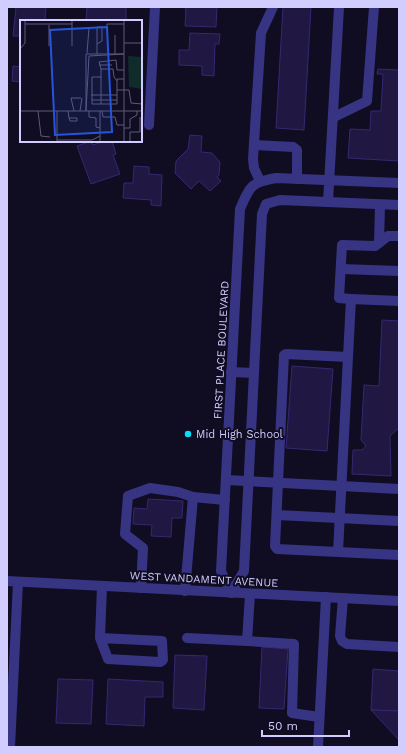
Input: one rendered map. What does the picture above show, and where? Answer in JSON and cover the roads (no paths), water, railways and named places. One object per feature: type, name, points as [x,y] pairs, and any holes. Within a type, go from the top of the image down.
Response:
[{"type":"street","points":[[149,124],[155,7]]},
{"type":"street","points":[[274,7],[261,33],[254,145],[254,168],[260,181],[276,178],[399,184]]},
{"type":"street","points":[[328,202],[339,7]]},
{"type":"street","points":[[334,116],[367,101],[374,7]]},
{"type":"street","points":[[254,145],[293,147],[297,150],[297,179]]},
{"type":"street","name":"FIRST PLACE BOULEVARD","points":[[231,593],[221,571],[240,209],[250,187],[260,181]]},
{"type":"street","points":[[231,593],[244,571],[262,214],[266,204],[280,200],[399,206]]},
{"type":"street","points":[[379,243],[380,205]]},
{"type":"street","points":[[399,236],[388,236],[375,246],[342,244],[339,298],[399,301]]},
{"type":"street","points":[[341,268],[399,271]]},
{"type":"street","points":[[338,552],[351,299]]},
{"type":"street","points":[[348,357],[284,355],[275,546],[277,549],[399,555]]},
{"type":"street","points":[[231,372],[254,373]]},
{"type":"street","points":[[226,480],[399,489]]},
{"type":"street","points":[[141,588],[143,548],[125,534],[128,496],[150,488],[178,492],[193,497],[225,500]]},
{"type":"street","points":[[185,590],[193,497]]},
{"type":"street","points":[[277,516],[399,521]]},
{"type":"street","name":"WEST VANDAMENT AVENUE","points":[[7,581],[399,601]]},
{"type":"street","points":[[10,747],[18,582]]},
{"type":"street","points":[[100,638],[162,641],[163,660],[160,662],[108,659],[100,638],[102,586]]},
{"type":"street","points":[[247,641],[250,594]]},
{"type":"street","points":[[318,747],[326,598]]},
{"type":"street","points":[[343,598],[340,636],[342,641],[347,644],[399,647]]},
{"type":"street","points":[[187,638],[294,644],[292,713],[319,717]]},
{"type":"place","name":"Mid High School","points":[[188,434]]}]
